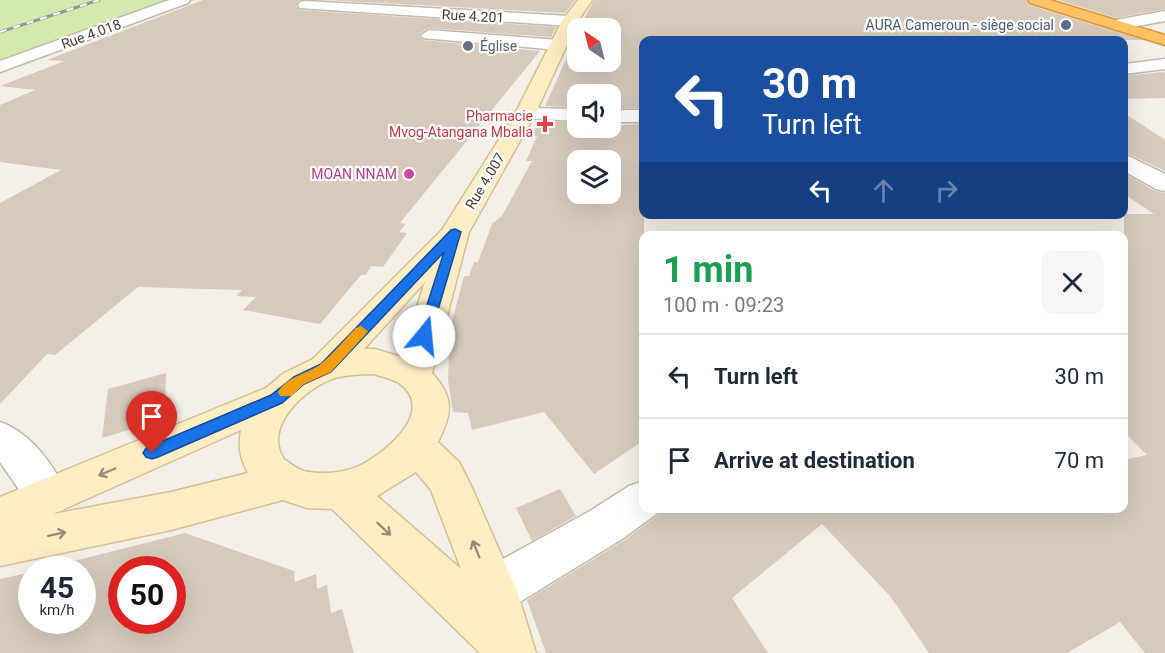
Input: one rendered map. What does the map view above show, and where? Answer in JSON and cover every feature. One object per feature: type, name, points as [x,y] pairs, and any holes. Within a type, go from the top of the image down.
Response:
[{"type":"highway","points":[[1035,0],[1165,40]]},
{"type":"main road","name":"Rue 4.007","points":[[572,18],[585,0]]},
{"type":"main road","name":"Rue 4.007","points":[[414,374],[455,232],[525,114],[567,27]]},
{"type":"main road","points":[[326,368],[455,232]]},
{"type":"main road","points":[[0,516],[276,399],[299,381],[326,368],[351,362],[375,361],[397,365],[414,374],[427,388],[432,406],[428,426],[417,447],[396,466],[371,481],[341,490],[309,491],[282,482],[264,466],[257,445],[262,421],[276,399]]},
{"type":"main road","points":[[417,447],[444,474],[493,591],[509,649]]},
{"type":"main road","points":[[0,545],[171,511],[282,482]]},
{"type":"main road","points":[[341,490],[509,649]]},
{"type":"street","name":"Rue 4.018","points":[[0,67],[183,0]]},
{"type":"street","name":"Rue 4.201","points":[[304,5],[567,21]]},
{"type":"street","points":[[1116,25],[1165,16]]},
{"type":"street","points":[[412,32],[558,45]]},
{"type":"street","points":[[1128,69],[1165,64]]},
{"type":"street","points":[[525,114],[567,115]]},
{"type":"street","points":[[621,116],[639,116]]},
{"type":"street","points":[[1128,163],[1165,184]]},
{"type":"street","points":[[0,438],[20,456],[48,497]]},
{"type":"street","points":[[493,591],[606,525],[639,502]]},
{"type":"green space","points":[[0,0],[197,0],[0,65]]},
{"type":"building","points":[[203,0],[299,0],[296,6],[300,10],[556,27],[551,37],[429,28],[420,33],[419,36],[423,40],[540,51],[400,223],[406,224],[399,232],[407,233],[383,267],[371,266],[366,275],[361,275],[320,324],[243,310],[256,297],[236,296],[242,290],[138,287],[55,355],[47,354],[0,404],[0,203],[61,170],[0,162],[0,105],[35,90],[0,86],[65,61],[47,60]]},
{"type":"building","points":[[327,0],[575,0],[565,13]]},
{"type":"building","points":[[594,0],[1026,0],[1029,5],[1143,40],[1128,40],[1128,36],[639,36],[639,108],[621,108],[621,84],[567,84],[567,107],[545,106],[567,57],[567,72],[621,72],[621,18],[584,18]]},
{"type":"building","points":[[1058,0],[1165,0],[1165,9],[1116,18]]},
{"type":"building","points":[[1165,73],[1165,98],[1128,99],[1128,76]]},
{"type":"building","points":[[1128,116],[1165,140],[1165,171],[1128,154]]},
{"type":"building","points":[[539,121],[567,122],[567,138],[621,138],[621,125],[639,124],[639,219],[644,219],[644,231],[639,231],[639,443],[594,474],[544,412],[472,430],[468,413],[453,412],[448,380],[450,329],[464,276],[469,276],[474,262],[478,262],[492,224],[502,216],[532,161],[526,161],[537,136],[532,136]]},
{"type":"building","points":[[1128,175],[1155,191],[1165,193],[1165,653],[1145,653],[1120,622],[1067,653],[929,653],[890,596],[822,524],[732,598],[768,653],[546,653],[527,600],[623,541],[660,513],[1128,513],[1128,459],[1147,455],[1128,436],[1128,231],[1124,231],[1124,219],[1128,219],[1128,214],[1154,214],[1128,197]]},
{"type":"building","points":[[166,373],[165,419],[102,438],[108,389]]},
{"type":"building","points":[[560,489],[576,516],[532,541],[516,508]]},
{"type":"building","points":[[185,533],[294,571],[295,582],[316,574],[317,589],[327,585],[331,613],[342,609],[354,653],[0,653],[0,579],[18,575],[18,634],[96,634],[96,556],[94,556]]},
{"type":"railway","points":[[0,32],[99,0]]},
{"type":"slow traffic","points":[[286,392],[299,381],[326,368],[361,331]]},
{"type":"place","name":"AURA Cameroun - siège social","points":[[1066,25]]},
{"type":"place","name":"Église","points":[[468,46]]},
{"type":"place","name":"Pharmacie Mvog-Atangana Mballa","points":[[545,124]]},
{"type":"place","name":"MOAN NNAM","points":[[409,174]]},
{"type":"route","points":[[152,453],[276,399],[299,381],[326,368],[455,232],[424,336]]}]
